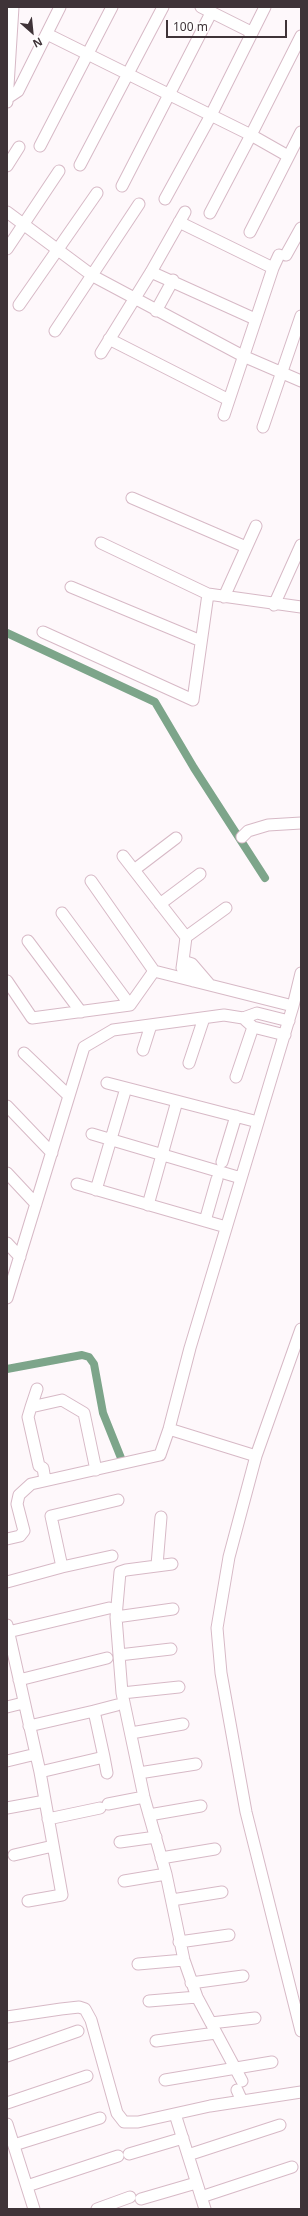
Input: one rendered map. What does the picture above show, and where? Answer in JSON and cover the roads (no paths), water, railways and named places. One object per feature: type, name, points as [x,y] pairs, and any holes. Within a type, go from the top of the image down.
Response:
[{"type":"street","points":[[8,100],[14,7]]},
{"type":"street","points":[[8,100],[18,91],[60,7]]},
{"type":"street","points":[[40,146],[112,7]]},
{"type":"street","points":[[80,165],[129,75],[163,7]]},
{"type":"street","points":[[201,7],[251,32]]},
{"type":"street","points":[[165,199],[210,116],[251,32],[265,7]]},
{"type":"street","points":[[122,186],[170,96],[211,13]]},
{"type":"street","points":[[47,34],[86,55],[251,135],[288,156]]},
{"type":"street","points":[[210,213],[301,36]]},
{"type":"street","points":[[250,232],[301,132]]},
{"type":"street","points":[[7,166],[19,147]]},
{"type":"street","points":[[7,249],[59,171]]},
{"type":"street","points":[[19,305],[97,193]]},
{"type":"street","points":[[55,331],[93,276],[139,204]]},
{"type":"street","points":[[7,212],[93,276],[156,311],[243,356],[301,381]]},
{"type":"street","points":[[101,353],[152,272],[185,212]]},
{"type":"street","points":[[179,222],[273,268]]},
{"type":"street","points":[[224,414],[273,268],[301,228]]},
{"type":"street","points":[[152,272],[173,280],[255,319]]},
{"type":"street","points":[[156,311],[173,280]]},
{"type":"street","points":[[263,427],[301,316]]},
{"type":"street","points":[[110,339],[229,400]]},
{"type":"street","points":[[132,498],[246,548]]},
{"type":"street","points":[[224,597],[256,526]]},
{"type":"street","points":[[101,543],[208,594],[274,605],[301,607]]},
{"type":"street","points":[[274,605],[301,545]]},
{"type":"street","points":[[71,587],[201,641]]},
{"type":"street","points":[[43,632],[193,700],[208,594]]},
{"type":"street","points":[[242,837],[248,831],[268,825],[301,823]]},
{"type":"street","points":[[134,870],[176,838]]},
{"type":"street","points":[[123,856],[186,937],[182,968],[192,981]]},
{"type":"street","points":[[160,904],[200,874]]},
{"type":"street","points":[[91,881],[154,971],[293,1006]]},
{"type":"street","points":[[186,937],[226,908]]},
{"type":"street","points":[[62,913],[130,1006]]},
{"type":"street","points":[[28,941],[81,1012]]},
{"type":"street","points":[[183,961],[192,964],[210,985]]},
{"type":"street","points":[[7,981],[32,1018],[130,1006],[154,971]]},
{"type":"street","points":[[7,1539],[20,1536],[24,1531],[17,1504],[19,1494],[31,1484],[160,1455],[169,1429],[190,1348],[226,1227],[289,1022],[301,973]]},
{"type":"street","points":[[7,1298],[84,1047],[113,1030],[224,1015],[243,1018],[257,1013],[289,1022]]},
{"type":"street","points":[[189,1063],[204,1018]]},
{"type":"street","points":[[243,1018],[253,1027],[285,1035]]},
{"type":"street","points":[[143,1050],[151,1025]]},
{"type":"street","points":[[236,1077],[253,1027]]},
{"type":"street","points":[[24,1053],[69,1096]]},
{"type":"street","points":[[107,1083],[258,1122]]},
{"type":"street","points":[[96,1190],[126,1088]]},
{"type":"street","points":[[148,1205],[177,1101]]},
{"type":"street","points":[[7,1106],[52,1153]]},
{"type":"street","points":[[222,1162],[236,1116]]},
{"type":"street","points":[[92,1134],[241,1178]]},
{"type":"street","points":[[7,1173],[36,1204]]},
{"type":"street","points":[[204,1221],[217,1179]]},
{"type":"street","points":[[77,1184],[226,1227]]},
{"type":"street","points":[[7,1243],[20,1257]]},
{"type":"street","points":[[301,1329],[256,1456],[227,1565],[217,1628],[218,1650],[246,1812],[301,2031]]},
{"type":"street","points":[[31,1484],[39,1466],[28,1417],[38,1389]]},
{"type":"street","points":[[31,1407],[62,1400],[84,1413],[96,1470]]},
{"type":"street","points":[[169,1429],[256,1456]]},
{"type":"street","points":[[39,1466],[43,1468],[45,1480]]},
{"type":"street","points":[[62,1567],[50,1516],[118,1500]]},
{"type":"street","points":[[157,1565],[161,1517]]},
{"type":"street","points":[[7,1582],[62,1567],[112,1556]]},
{"type":"street","points":[[172,1564],[157,1565],[120,1572],[116,1617],[122,1693],[144,1797],[166,1874],[179,1942],[184,1960],[197,1997],[232,2065],[245,2100]]},
{"type":"street","points":[[28,1901],[62,1895],[40,1772],[23,1703],[19,1680],[10,1654],[8,1629],[109,1608]]},
{"type":"street","points":[[116,1617],[173,1609]]},
{"type":"street","points":[[119,1655],[171,1649]]},
{"type":"street","points":[[19,1680],[107,1658]]},
{"type":"street","points":[[122,1693],[179,1687]]},
{"type":"street","points":[[7,1707],[23,1703]]},
{"type":"street","points":[[29,1726],[117,1706]]},
{"type":"street","points":[[94,1711],[107,1773]]},
{"type":"street","points":[[131,1733],[183,1724]]},
{"type":"street","points":[[7,1760],[36,1754]]},
{"type":"street","points":[[40,1772],[104,1757]]},
{"type":"street","points":[[139,1773],[196,1764]]},
{"type":"street","points":[[48,1819],[144,1797]]},
{"type":"street","points":[[7,1808],[45,1801]]},
{"type":"street","points":[[149,1815],[200,1806]]},
{"type":"street","points":[[120,1842],[156,1837]]},
{"type":"street","points":[[14,1855],[53,1846]]},
{"type":"street","points":[[162,1858],[215,1849]]},
{"type":"street","points":[[124,1881],[166,1874]]},
{"type":"street","points":[[172,1900],[222,1892]]},
{"type":"street","points":[[179,1942],[229,1935]]},
{"type":"street","points":[[138,1964],[184,1960]]},
{"type":"street","points":[[191,1983],[243,1976]]},
{"type":"street","points":[[149,2001],[197,1997]]},
{"type":"street","points":[[7,2017],[79,2007],[85,2009],[91,2020],[120,2119],[124,2122],[131,2123],[245,2100],[301,2092]]},
{"type":"street","points":[[156,2040],[255,2018]]},
{"type":"street","points":[[7,2056],[78,2031]]},
{"type":"street","points":[[165,2080],[232,2065],[272,2062]]},
{"type":"street","points":[[7,2102],[87,2076]]},
{"type":"street","points":[[175,2114],[204,2209]]},
{"type":"street","points":[[14,2145],[100,2118]]},
{"type":"street","points":[[7,2124],[34,2209]]},
{"type":"street","points":[[188,2154],[280,2125]]},
{"type":"street","points":[[27,2186],[123,2155],[183,2138]]},
{"type":"street","points":[[201,2197],[292,2167]]},
{"type":"street","points":[[97,2209],[196,2183]]},
{"type":"waterway","points":[[7,633],[155,702],[194,768],[265,878]]},
{"type":"waterway","points":[[7,1369],[82,1355],[89,1357],[94,1364],[103,1413],[121,1458]]}]
